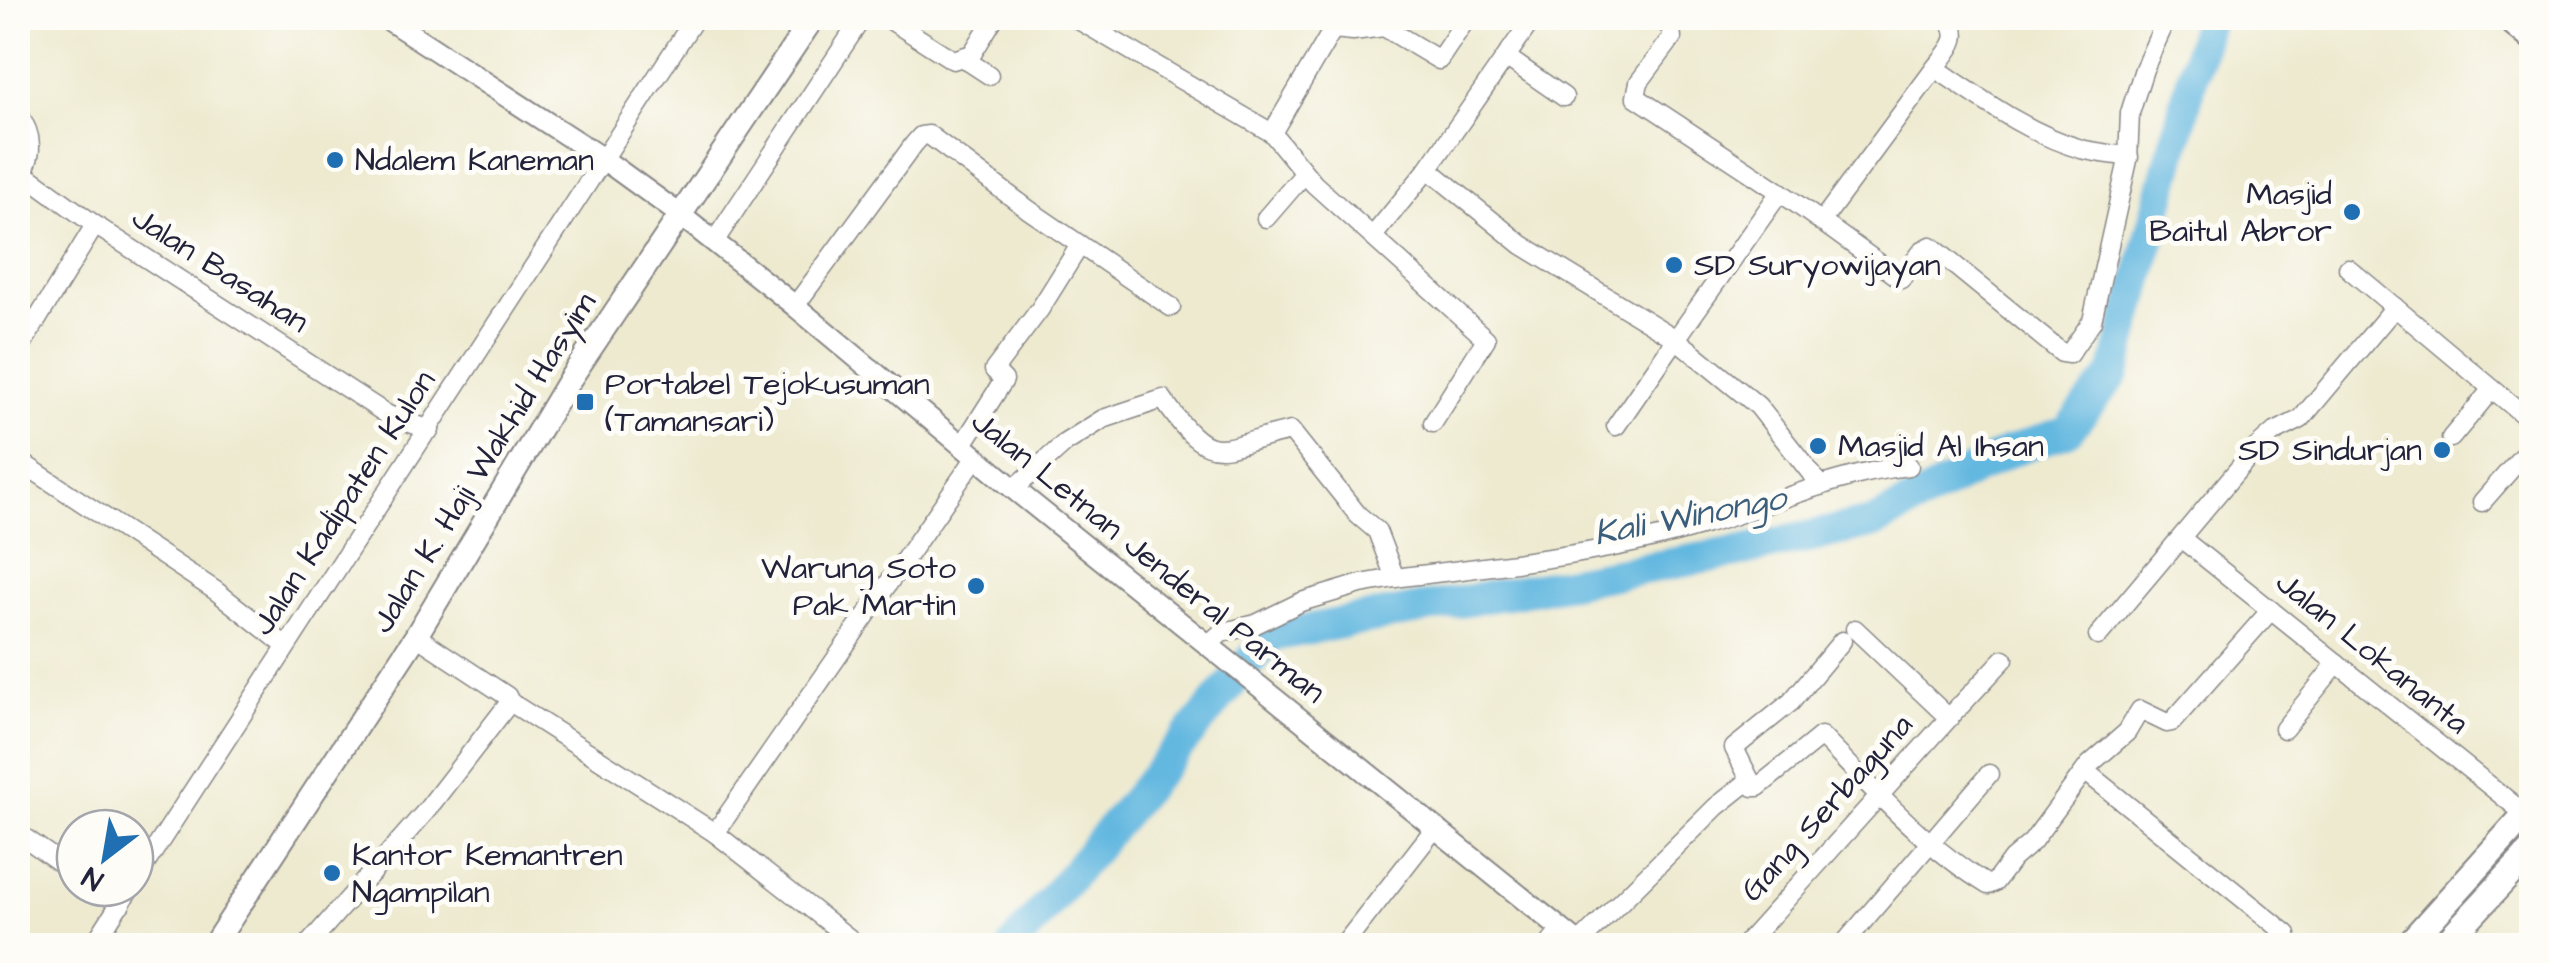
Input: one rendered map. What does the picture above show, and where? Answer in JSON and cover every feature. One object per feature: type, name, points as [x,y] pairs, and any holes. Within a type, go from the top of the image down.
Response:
[{"type":"main road","name":"Jalan K. Haji Wakhid Hasyim","points":[[214,946],[416,636],[568,382],[812,18]]},
{"type":"main road","points":[[2407,946],[2529,814]]},
{"type":"main road","points":[[2443,946],[2532,850]]},
{"type":"street","name":"Jalan Letnan Jenderal Parman","points":[[386,18],[603,159],[679,214],[1435,828],[1555,938],[1580,944]]},
{"type":"street","name":"Jalan Kadipaten Kulon","points":[[155,849],[695,18]]},
{"type":"street","points":[[714,242],[862,18]]},
{"type":"street","points":[[887,18],[953,60],[972,54],[994,18]]},
{"type":"street","points":[[1075,18],[1272,133],[1304,174],[1486,339],[1434,423]]},
{"type":"street","points":[[1272,133],[1333,29],[1353,32],[1384,27],[1438,60],[1467,18]]},
{"type":"street","points":[[1373,236],[1428,169],[1533,18]]},
{"type":"street","points":[[1660,18],[1671,28],[1672,38],[1639,82],[1636,97],[1780,192],[1900,279],[1923,250],[1931,246],[2050,343],[2069,354],[2092,321],[2129,157],[2130,113],[2167,18]]},
{"type":"street","points":[[1820,222],[1956,38],[1947,18]]},
{"type":"street","points":[[1506,57],[1564,97]]},
{"type":"street","points":[[964,58],[989,76]]},
{"type":"street","points":[[1935,68],[1994,108],[2052,138],[2082,149],[2129,157]]},
{"type":"street","points":[[18,114],[28,129],[30,144],[20,175]]},
{"type":"street","points":[[796,306],[921,136],[929,135],[1171,307]]},
{"type":"street","points":[[1428,169],[1522,246],[1676,338],[1758,406],[1821,486]]},
{"type":"street","points":[[1266,218],[1304,174]]},
{"type":"street","name":"Jalan Basahan","points":[[20,175],[388,415],[430,430]]},
{"type":"street","points":[[1616,426],[1780,192]]},
{"type":"street","points":[[18,351],[95,225]]},
{"type":"street","points":[[715,833],[969,452],[1004,380],[994,370],[1040,309],[1080,244]]},
{"type":"street","points":[[2348,268],[2532,422]]},
{"type":"street","points":[[2098,636],[2256,448],[2273,433],[2301,420],[2395,307]]},
{"type":"street","points":[[2451,438],[2492,389]]},
{"type":"street","points":[[1014,489],[1064,443],[1103,419],[1163,400],[1198,443],[1217,451],[1292,431],[1358,516],[1377,531],[1395,578]]},
{"type":"street","name":"Jalan Basahan","points":[[388,415],[414,454]]},
{"type":"street","points":[[2482,502],[2532,445]]},
{"type":"street","points":[[18,460],[216,592],[286,646]]},
{"type":"street","points":[[1212,647],[1221,633],[1256,624],[1301,602],[1362,584],[1626,545],[1704,525],[1846,478],[1909,466]]},
{"type":"street","name":"Jalan Lokananta","points":[[2182,539],[2529,814]]},
{"type":"street","points":[[1580,944],[1716,807],[1750,780],[1758,787],[1821,736],[1931,842],[1976,878],[1988,885],[1995,882],[2012,858],[2032,842],[2056,813],[2102,750],[2126,732],[2140,710],[2172,722],[2271,610]]},
{"type":"street","name":"Gang Serbaguna","points":[[1744,946],[1949,718],[1849,635],[1791,702],[1734,748],[1750,780]]},
{"type":"street","points":[[416,636],[508,696],[510,702],[715,833],[859,946]]},
{"type":"street","points":[[1949,718],[2004,659]]},
{"type":"street","points":[[2284,729],[2337,664]]},
{"type":"street","points":[[307,946],[426,811],[510,702]]},
{"type":"street","points":[[2085,771],[2287,934]]},
{"type":"street","points":[[1842,946],[1989,774]]},
{"type":"street","points":[[1343,946],[1435,828]]},
{"type":"street","points":[[18,833],[55,858]]},
{"type":"street","points":[[94,946],[118,908]]},
{"type":"waterway","name":"Kali Winongo","points":[[1013,946],[1271,636],[1742,551],[1876,522],[2010,451],[2067,431],[2114,374],[2208,18]]},
{"type":"place","name":"Ndalem Kaneman","points":[[335,160]]},
{"type":"place","name":"Masjid Baitul Abror","points":[[2352,212]]},
{"type":"place","name":"SD Suryowijayan","points":[[1674,265]]},
{"type":"place","name":"Portabel Tejokusuman (Tamansari)","points":[[585,402]]},
{"type":"place","name":"Masjid Al Ihsan","points":[[1818,446]]},
{"type":"place","name":"SD Sindurjan","points":[[2442,450]]},
{"type":"place","name":"Warung Soto Pak Martin","points":[[976,586]]},
{"type":"place","name":"Kantor Kemantren Ngampilan","points":[[332,873]]}]
